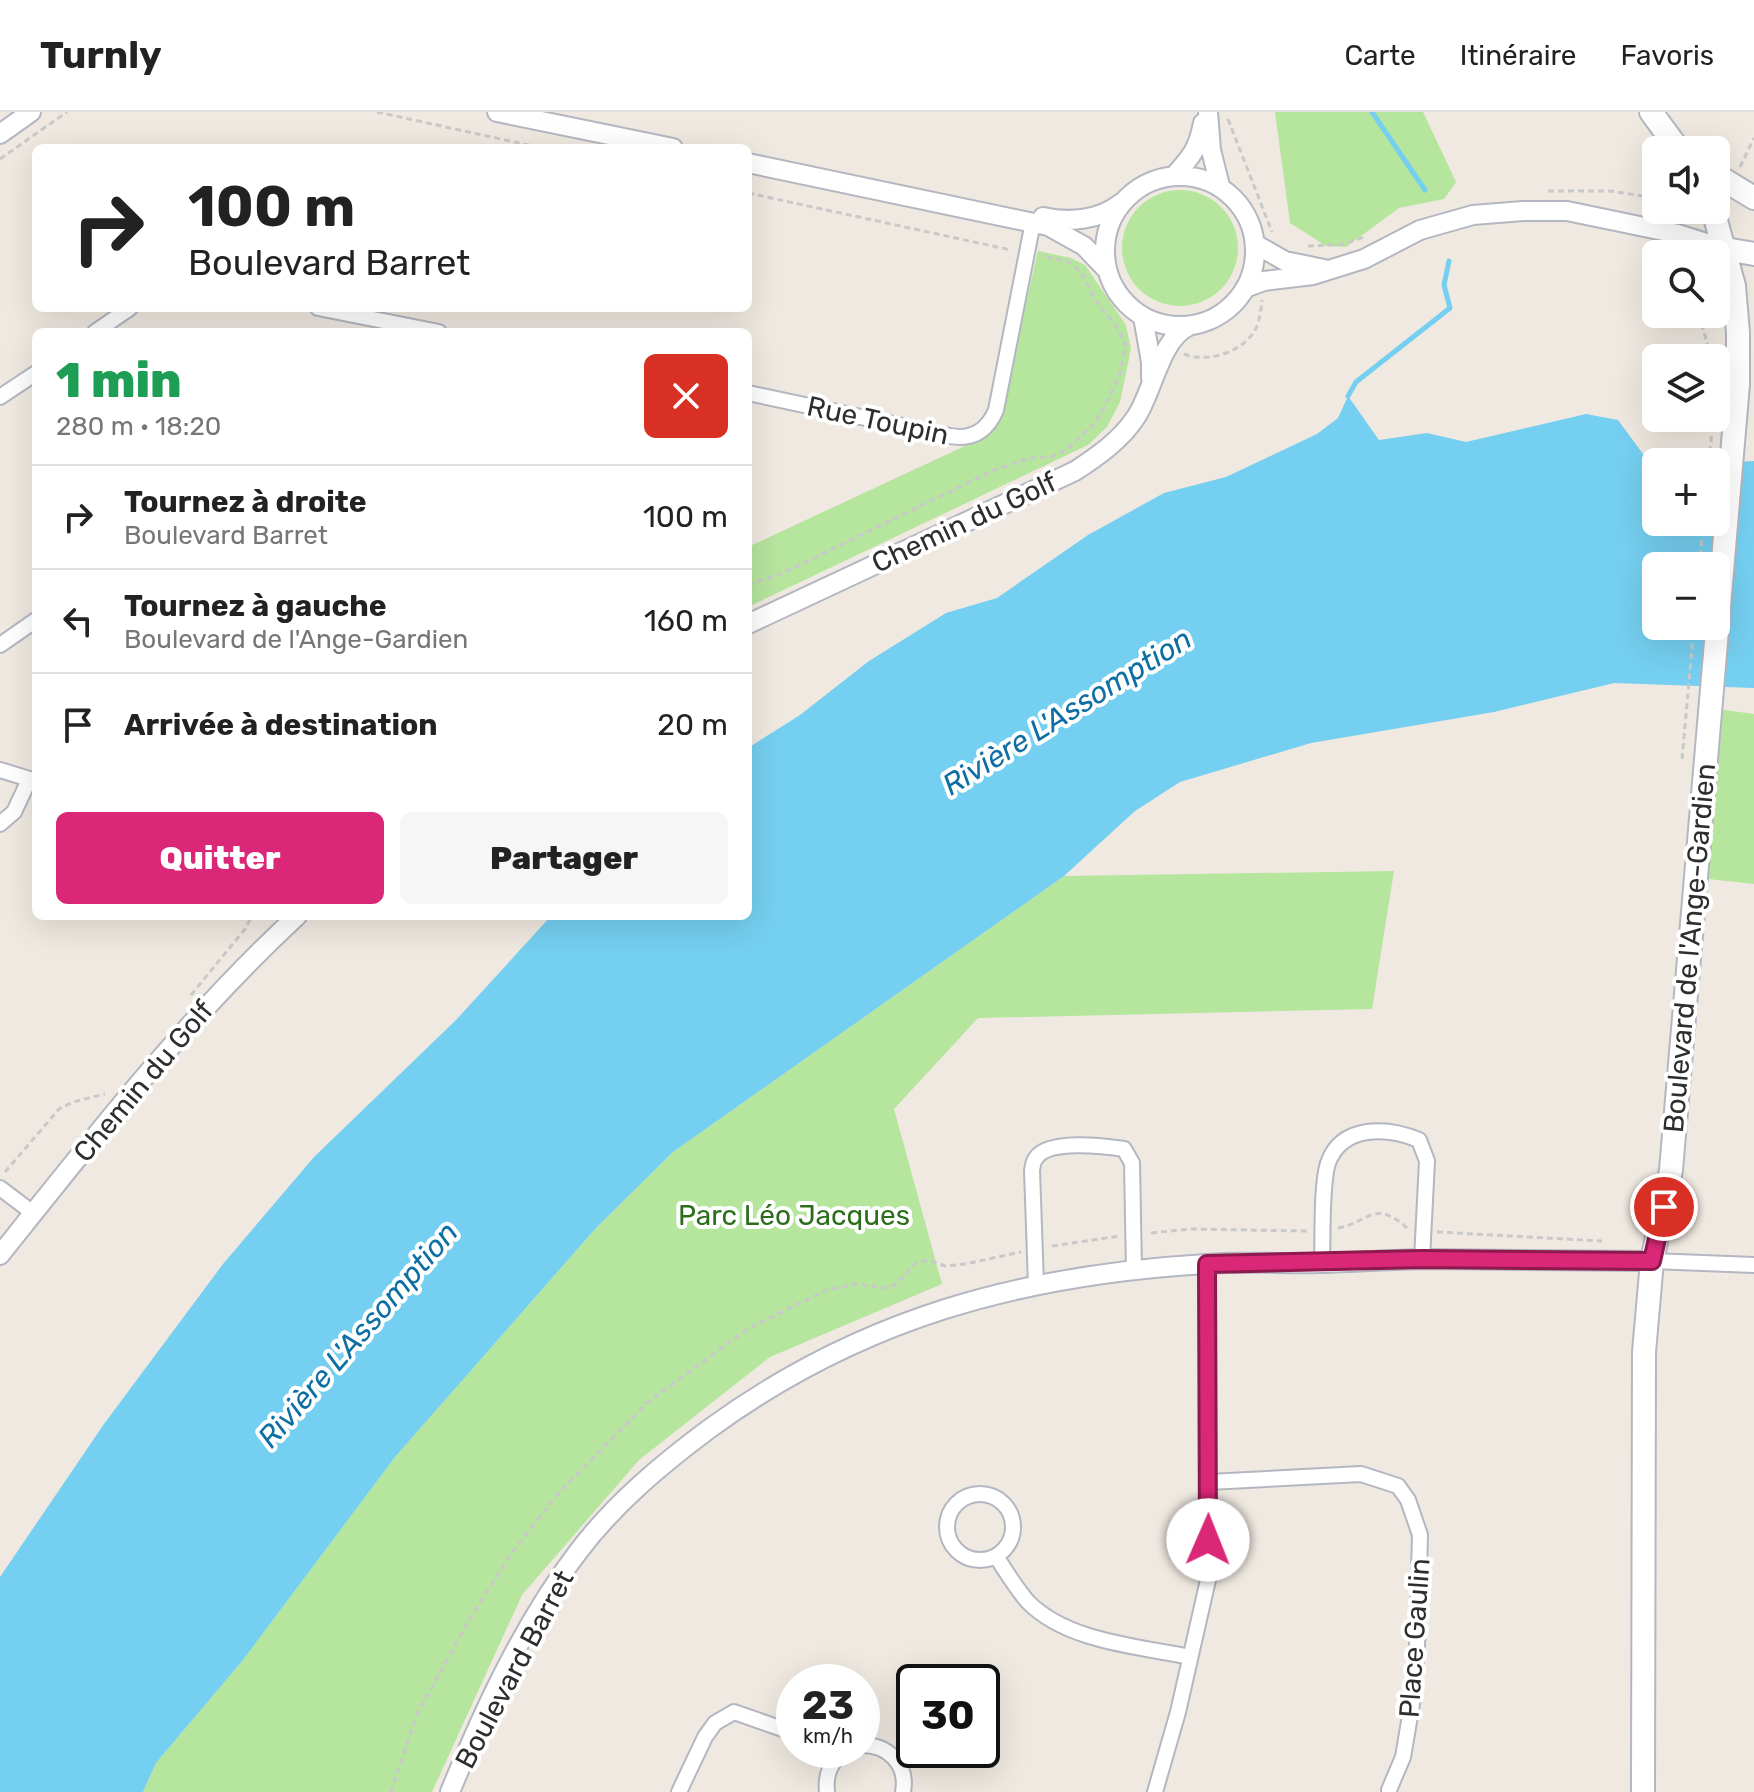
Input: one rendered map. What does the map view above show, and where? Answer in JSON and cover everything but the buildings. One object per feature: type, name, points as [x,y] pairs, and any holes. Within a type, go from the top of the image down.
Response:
[{"type":"main road","points":[[1651,112],[1669,136]]},
{"type":"main road","points":[[1730,178],[1754,198]]},
{"type":"main road","points":[[1730,250],[1754,254]]},
{"type":"main road","name":"Boulevard de l'Ange-Gardien","points":[[1643,1792],[1644,1352],[1652,1261],[1671,1170],[1738,384],[1736,311],[1730,266]]},
{"type":"main road","points":[[1738,384],[1754,357]]},
{"type":"street","points":[[0,134],[31,112]]},
{"type":"street","points":[[497,112],[653,144]]},
{"type":"street","points":[[1174,176],[1194,153],[1206,112]]},
{"type":"street","points":[[1206,112],[1220,186]]},
{"type":"street","points":[[752,164],[1033,222],[1074,238],[1098,258],[1109,273]]},
{"type":"street","points":[[825,179],[844,176],[1059,221],[1105,213],[1150,182],[1174,176],[1198,177],[1220,186],[1244,211],[1255,244],[1254,291]]},
{"type":"street","points":[[1130,195],[1116,211],[1108,231],[1105,252],[1109,273],[1116,290],[1128,306],[1143,317],[1165,325],[1189,326],[1211,320],[1264,281],[1313,275],[1364,259],[1433,226],[1473,215],[1567,211],[1697,240]]},
{"type":"street","name":"Rue Toupin","points":[[752,394],[964,438],[978,433],[990,424],[996,410],[1033,222]]},
{"type":"street","points":[[1255,244],[1285,261],[1326,270]]},
{"type":"street","points":[[101,328],[124,312]]},
{"type":"street","points":[[337,312],[418,328]]},
{"type":"street","points":[[354,328],[356,316]]},
{"type":"street","name":"Chemin du Golf","points":[[1143,317],[1151,362],[1150,385]]},
{"type":"street","name":"Chemin du Golf","points":[[752,622],[1075,471],[1101,454],[1137,416],[1175,336],[1189,326]]},
{"type":"street","points":[[0,397],[32,376]]},
{"type":"street","points":[[0,645],[32,623]]},
{"type":"street","points":[[0,770],[32,780],[14,812],[0,824]]},
{"type":"street","name":"Chemin du Golf","points":[[0,1255],[133,1088],[248,961],[293,920]]},
{"type":"street","points":[[1322,1263],[1328,1164],[1338,1146],[1353,1134],[1385,1131],[1399,1132],[1419,1140],[1427,1161],[1422,1259]]},
{"type":"street","points":[[1036,1285],[1032,1170],[1036,1157],[1059,1147],[1102,1145],[1124,1149],[1132,1163],[1134,1271]]},
{"type":"street","points":[[0,1188],[33,1213]]},
{"type":"street","name":"Boulevard Barret","points":[[450,1792],[492,1699],[547,1597],[580,1549],[673,1456],[800,1369],[851,1345],[939,1310],[1036,1285],[1134,1271],[1207,1264],[1422,1259],[1652,1261]]},
{"type":"street","points":[[1652,1261],[1754,1265]]},
{"type":"street","points":[[1155,1792],[1178,1712],[1208,1580],[1207,1264]]},
{"type":"street","name":"Place Gaulin","points":[[1209,1482],[1361,1474],[1398,1486],[1408,1500],[1420,1535],[1417,1645],[1413,1698],[1403,1757],[1388,1791]]},
{"type":"street","points":[[984,1494],[1003,1503],[1009,1511],[1013,1531],[1005,1550],[996,1556],[976,1561],[957,1552],[951,1543],[947,1533],[950,1513],[964,1498],[984,1494]]},
{"type":"street","points":[[996,1556],[1029,1602],[1050,1619],[1087,1635],[1190,1657]]},
{"type":"street","points":[[679,1792],[715,1723],[734,1712],[776,1727]]},
{"type":"street","points":[[880,1747],[895,1758],[902,1769],[903,1792]]},
{"type":"street","points":[[827,1792],[829,1768]]},
{"type":"path","points":[[0,159],[67,112]]},
{"type":"path","points":[[377,112],[524,144]]},
{"type":"path","points":[[1226,112],[1270,230],[1275,236]]},
{"type":"path","points":[[1730,170],[1754,138]]},
{"type":"path","points":[[752,194],[1005,249]]},
{"type":"path","points":[[1177,350],[1188,356],[1204,358],[1243,345],[1257,328],[1254,291]]},
{"type":"path","points":[[1682,759],[1693,640]]},
{"type":"path","points":[[188,998],[250,920]]},
{"type":"path","points":[[0,1178],[59,1109],[112,1090]]},
{"type":"path","points":[[391,1792],[418,1712],[471,1617],[511,1554],[556,1496],[647,1403],[749,1328],[827,1290],[856,1284],[885,1288],[895,1285],[916,1263],[929,1260],[945,1266],[965,1264],[1035,1249],[1132,1234],[1190,1229],[1323,1231],[1349,1226],[1362,1217],[1379,1213],[1399,1221],[1409,1230],[1604,1241]]},
{"type":"green space","points":[[1275,112],[1423,112],[1456,182],[1444,199],[1399,208],[1346,247],[1326,246],[1290,223]]},
{"type":"green space","points":[[1180,190],[1202,194],[1221,207],[1234,226],[1238,248],[1234,270],[1221,289],[1202,302],[1180,306],[1158,302],[1139,289],[1126,270],[1122,248],[1126,226],[1139,207],[1158,194]]},
{"type":"green space","points":[[1038,251],[1071,258],[1085,265],[1126,325],[1131,349],[1120,402],[1107,427],[1088,445],[752,605],[752,545],[982,438],[999,419]]},
{"type":"green space","points":[[1717,709],[1754,714],[1754,884],[1699,878]]},
{"type":"green space","name":"Parc Léo Jacques","points":[[1394,871],[1372,1009],[978,1018],[894,1109],[942,1284],[770,1357],[639,1460],[522,1595],[432,1792],[143,1792],[156,1763],[243,1660],[395,1457],[596,1228],[673,1152],[1064,876]]},
{"type":"water","name":"Rivière L'Assomption","points":[[1348,396],[1379,440],[1427,433],[1466,442],[1586,414],[1618,420],[1642,453],[1642,536],[1730,536],[1730,462],[1754,461],[1754,688],[1614,683],[1494,712],[1311,743],[1180,782],[1135,811],[1064,876],[673,1152],[596,1228],[395,1457],[243,1660],[156,1763],[143,1792],[0,1792],[0,1577],[104,1424],[223,1264],[314,1157],[456,1020],[547,920],[752,920],[752,745],[800,715],[869,661],[946,613],[997,598],[1088,535],[1164,493],[1226,477],[1317,434],[1338,418]]},
{"type":"waterway","points":[[1372,112],[1425,190]]},
{"type":"waterway","points":[[1348,396],[1356,382],[1450,308],[1444,285],[1449,261]]},
{"type":"route","points":[[1208,1540],[1207,1264],[1422,1259],[1652,1261],[1664,1207]]}]
